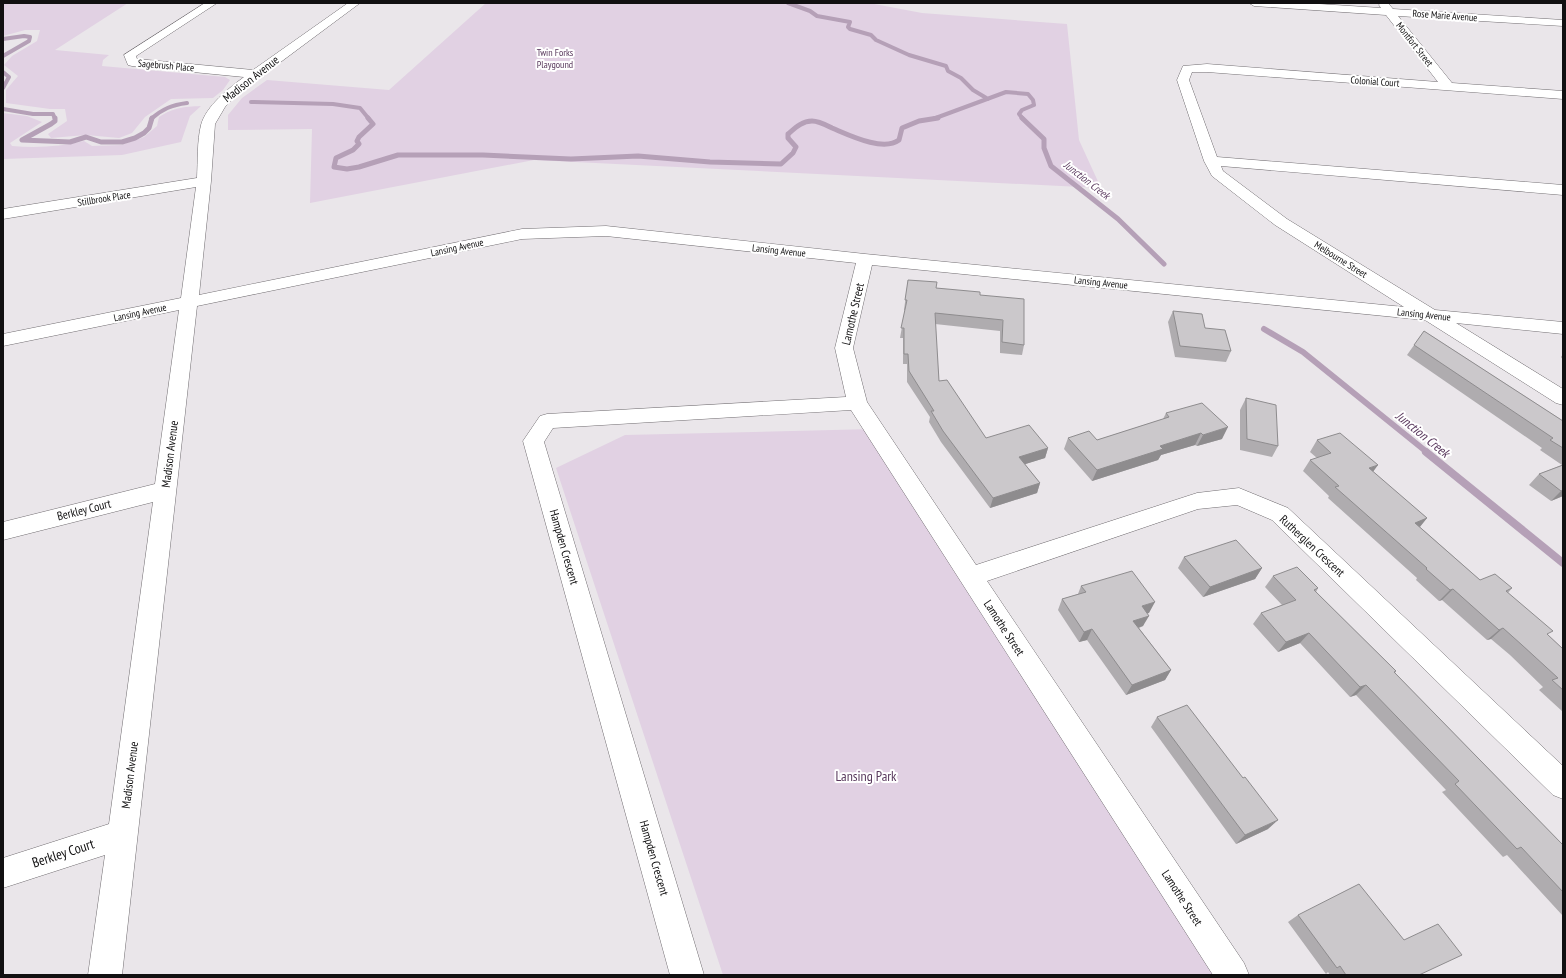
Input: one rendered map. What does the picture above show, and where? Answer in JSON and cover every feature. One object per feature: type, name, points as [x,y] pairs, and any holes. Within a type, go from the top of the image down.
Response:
[{"type":"street","name":"Sagebrush Place","points":[[212,3],[130,55],[132,62],[255,74]]},
{"type":"street","name":"Madison Avenue","points":[[105,975],[204,181],[208,124],[212,115],[230,93],[355,3]]},
{"type":"street","name":"Rose Marie Avenue","points":[[1254,3],[1386,7],[1563,23]]},
{"type":"street","name":"Montfort Street","points":[[1386,7],[1448,86]]},
{"type":"street","name":"Colonial Court","points":[[1187,68],[1207,68],[1563,95]]},
{"type":"street","name":"Melbourne Street","points":[[1187,68],[1183,80],[1211,161],[1217,173],[1281,222],[1563,398]]},
{"type":"street","points":[[1211,161],[1563,190]]},
{"type":"street","name":"Stillbrook Place","points":[[3,214],[204,181]]},
{"type":"street","name":"Lansing Avenue","points":[[3,340],[522,234],[606,231],[865,259],[1563,328]]},
{"type":"street","name":"Lamothe Street","points":[[865,259],[844,348],[858,403],[1232,975]]},
{"type":"street","name":"Hampden Crescent","points":[[687,975],[533,441],[547,421],[858,403]]},
{"type":"street","name":"Berkley Court","points":[[3,531],[166,490]]},
{"type":"street","name":"Rutherglen Crescent","points":[[971,577],[1197,501],[1239,496],[1280,514],[1563,785]]},
{"type":"street","name":"Berkley Court","points":[[3,873],[123,834]]},
{"type":"green space","points":[[3,3],[128,3],[55,50],[109,55],[103,60],[102,66],[225,77],[230,80],[223,90],[213,98],[171,99],[145,117],[132,133],[119,138],[86,135],[51,138],[48,134],[67,121],[65,109],[50,109],[6,103],[6,90],[18,76],[4,65],[12,56],[37,41],[40,30],[25,30],[3,36]]},
{"type":"green space","name":"Twin Forks Playgound","points":[[486,3],[869,3],[922,13],[1067,24],[1079,140],[1101,188],[534,160],[310,203],[312,129],[228,130],[228,115],[242,98],[267,80],[389,90]]},
{"type":"green space","points":[[201,106],[190,116],[181,142],[122,155],[3,159],[3,113],[27,116],[42,122],[10,143],[12,146],[30,147],[66,145],[84,141],[92,146],[121,145],[144,137],[157,126],[159,117],[170,111],[179,108]]},
{"type":"green space","name":"Lansing Park","points":[[873,429],[1235,975],[723,975],[556,468],[625,435]]},
{"type":"building","points":[[908,280],[937,282],[936,288],[980,292],[980,295],[1024,299],[1024,345],[1002,342],[1003,320],[935,313],[939,381],[947,380],[986,438],[1029,425],[1048,448],[1019,457],[1040,483],[993,498],[943,431],[931,411],[934,411],[909,371],[908,354],[904,354],[904,328],[901,328],[907,300],[905,300]]},
{"type":"building","points":[[1173,311],[1202,314],[1205,328],[1225,330],[1231,351],[1180,346]]},
{"type":"building","points":[[1424,331],[1563,421],[1563,448],[1550,440],[1553,438],[1414,345]]},
{"type":"building","points":[[1246,398],[1276,405],[1278,446],[1247,439]]},
{"type":"building","points":[[1202,403],[1228,427],[1203,435],[1201,433],[1160,446],[1163,449],[1097,470],[1068,438],[1089,431],[1097,440],[1169,417],[1166,413]]},
{"type":"building","points":[[1340,433],[1378,465],[1369,468],[1427,518],[1415,523],[1480,580],[1495,574],[1512,588],[1506,591],[1553,631],[1547,634],[1563,649],[1563,690],[1552,680],[1558,678],[1522,645],[1503,628],[1499,630],[1453,589],[1450,590],[1335,487],[1339,486],[1310,460],[1331,453],[1317,440]]},
{"type":"building","points":[[1563,465],[1563,490],[1561,491],[1539,474]]},
{"type":"building","points":[[1236,540],[1262,568],[1210,587],[1184,557]]},
{"type":"building","points":[[1297,567],[1318,588],[1314,590],[1396,671],[1394,672],[1563,845],[1563,892],[1521,847],[1517,849],[1455,784],[1459,781],[1366,685],[1360,687],[1309,633],[1286,642],[1261,613],[1296,600],[1273,576]]},
{"type":"building","points":[[1132,571],[1155,602],[1142,606],[1149,616],[1133,621],[1171,670],[1132,685],[1092,629],[1084,632],[1062,599],[1086,592],[1081,586]]},
{"type":"building","points":[[1187,705],[1243,778],[1245,777],[1278,820],[1245,835],[1157,717]]},
{"type":"building","points":[[1359,884],[1404,940],[1438,924],[1462,955],[1419,975],[1346,975],[1340,966],[1337,968],[1298,915]]},
{"type":"waterway","name":"Junction Creek","points":[[788,3],[810,11],[817,16],[850,22],[848,27],[850,29],[871,35],[876,40],[909,55],[946,66],[948,71],[961,78],[973,90],[988,99]]},
{"type":"waterway","points":[[3,39],[24,36],[30,37],[29,41],[3,56]]},
{"type":"waterway","points":[[3,72],[9,77],[3,88]]},
{"type":"waterway","name":"Junction Creek","points":[[988,99],[1006,92],[1028,94],[1033,100],[1034,105],[1022,110],[1019,114],[1023,119]]},
{"type":"waterway","points":[[934,119],[988,99]]},
{"type":"waterway","points":[[251,102],[333,104],[360,108],[369,119]]},
{"type":"waterway","points":[[152,118],[168,108],[187,103]]},
{"type":"waterway","points":[[3,109],[33,114],[53,114],[55,119]]},
{"type":"waterway","points":[[55,119],[55,121],[51,124],[22,140],[70,142],[86,137],[101,142],[122,142],[135,138],[144,133],[149,128],[152,118]]},
{"type":"waterway","points":[[368,118],[373,124],[359,137],[357,141],[359,144],[353,150],[336,158],[334,167],[347,169],[359,167],[398,155],[483,155],[571,159],[638,156],[710,162],[781,164],[793,153],[796,147],[788,138],[788,134],[805,122],[812,121],[822,123],[856,138],[884,144],[899,140],[902,128],[919,121],[934,119]]},
{"type":"waterway","points":[[934,119],[938,118]]},
{"type":"waterway","name":"Junction Creek","points":[[1023,119],[1044,139],[1044,148],[1051,166],[1118,219],[1164,264]]},
{"type":"waterway","name":"Junction Creek","points":[[1264,329],[1303,352],[1428,453]]},
{"type":"waterway","name":"Junction Creek","points":[[1426,452],[1563,563]]}]
